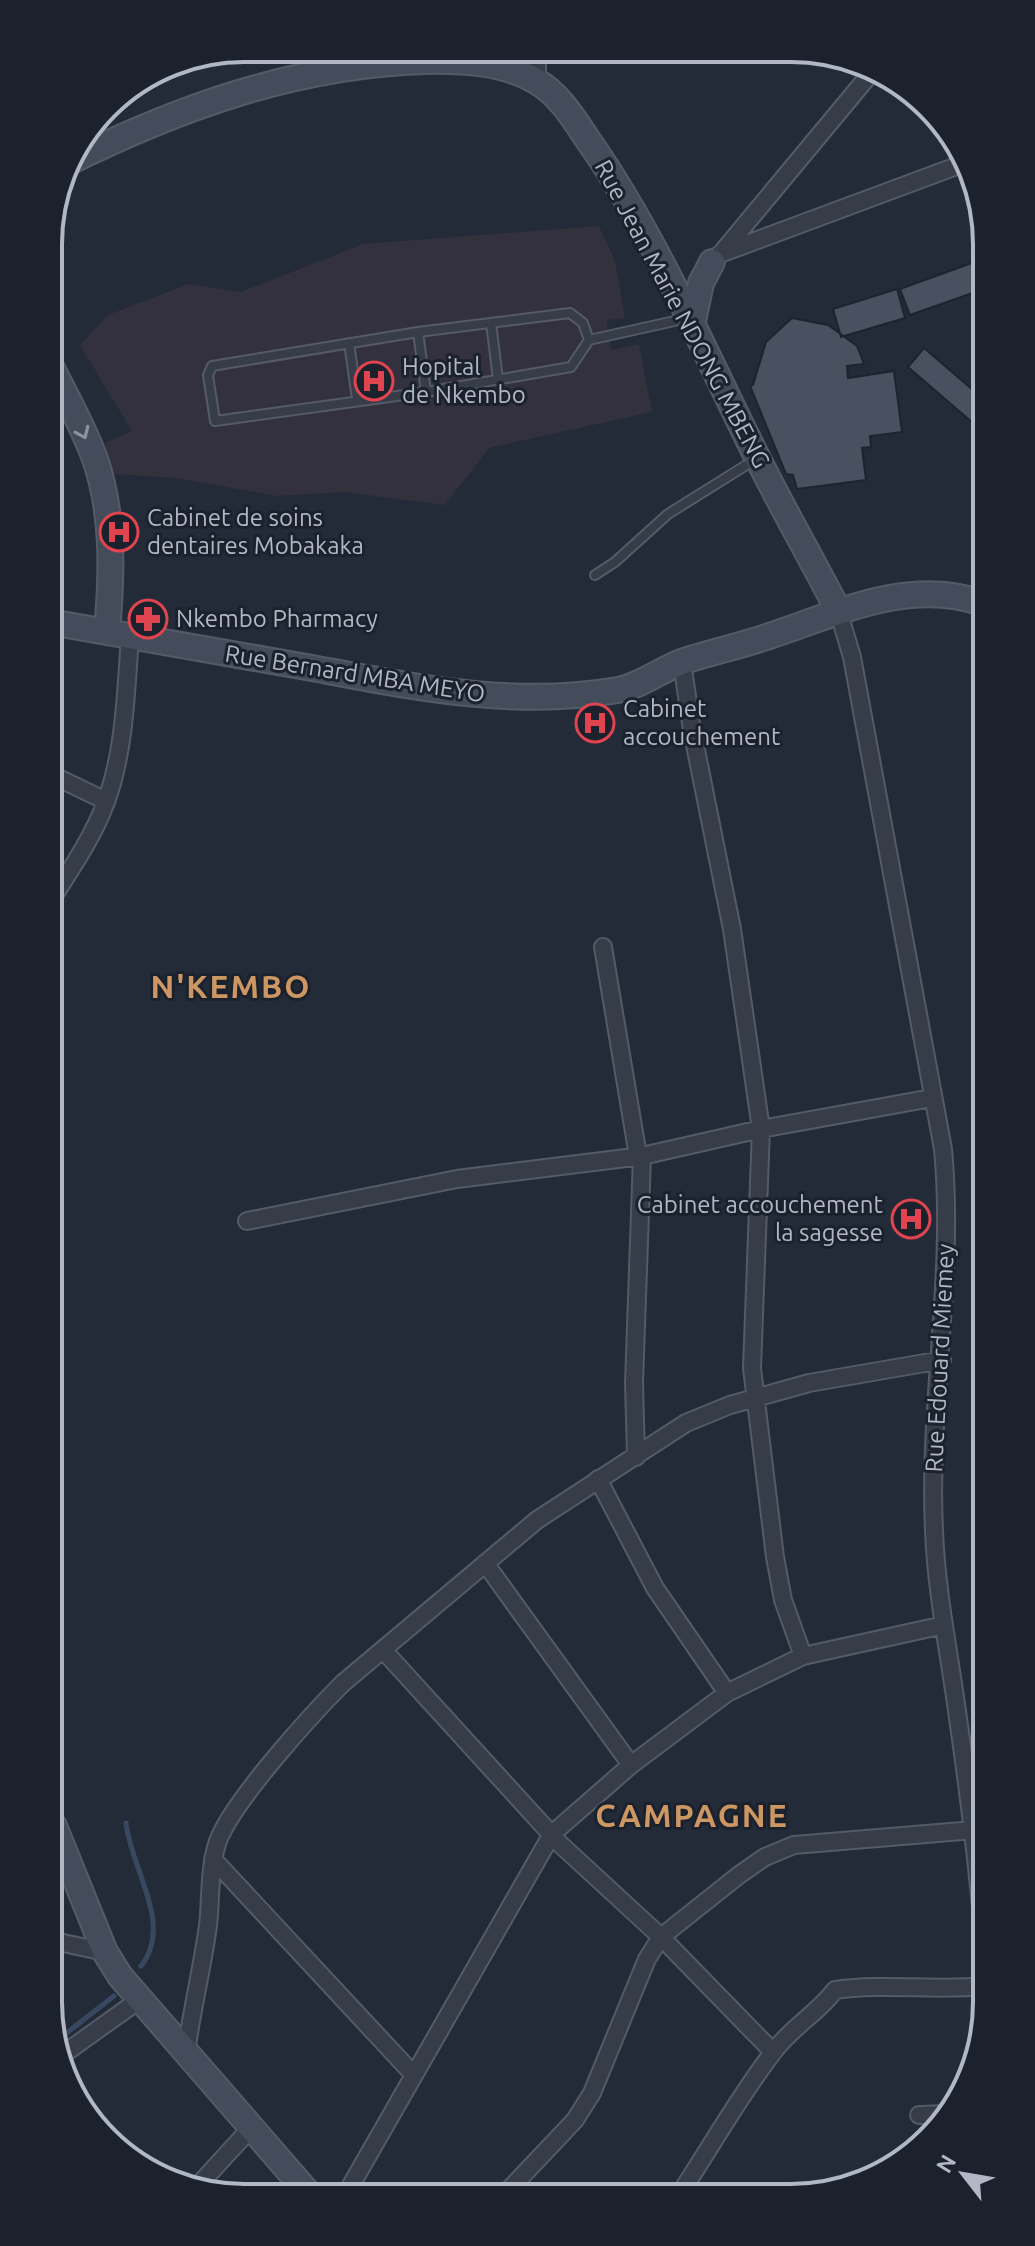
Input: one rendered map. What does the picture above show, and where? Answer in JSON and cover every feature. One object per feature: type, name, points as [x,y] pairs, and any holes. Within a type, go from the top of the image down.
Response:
[{"type":"street","name":"Rue Jean Marie NDONG MBENG","points":[[98,136],[257,85],[366,62]]},
{"type":"street","name":"Rue Jean Marie NDONG MBENG","points":[[469,62],[496,66],[537,82],[572,116],[604,163],[690,322],[838,610]]},
{"type":"street","points":[[537,62],[537,82]]},
{"type":"street","points":[[690,322],[701,283],[716,258],[866,79]]},
{"type":"street","points":[[659,263],[681,274],[703,269],[716,258],[955,167]]},
{"type":"street","points":[[62,390],[95,460],[102,489],[118,634],[120,741],[106,801],[85,845],[62,882]]},
{"type":"street","name":"Rue Bernard MBA MEYO","points":[[62,624],[422,690],[490,698],[543,697],[622,689],[682,662],[762,639],[838,610],[930,593],[973,600]]},
{"type":"street","name":"Rue Edouard Miemey","points":[[838,610],[852,657],[948,1200],[942,1360],[932,1479],[934,1532],[944,1625],[973,1823]]},
{"type":"street","points":[[682,662],[692,730],[732,929],[761,1129],[753,1328],[755,1398],[783,1600],[803,1656]]},
{"type":"street","points":[[62,780],[106,801]]},
{"type":"street","points":[[603,947],[640,1156],[634,1383],[636,1457]]},
{"type":"street","points":[[247,1221],[457,1179],[640,1156],[761,1129],[932,1098]]},
{"type":"street","points":[[186,2052],[203,1964],[213,1859],[219,1838],[244,1800],[314,1712],[537,1520],[686,1423],[755,1398],[833,1378],[942,1360]]},
{"type":"street","points":[[598,1479],[655,1588],[727,1693]]},
{"type":"street","points":[[485,1563],[631,1765]]},
{"type":"street","points":[[352,2184],[552,1834],[631,1765],[727,1693],[803,1656],[944,1625]]},
{"type":"street","points":[[384,1651],[552,1834],[661,1937],[773,2052]]},
{"type":"street","points":[[515,2184],[575,2120],[592,2093],[609,2060],[647,1959],[661,1937],[752,1866],[794,1845],[973,1830]]},
{"type":"street","points":[[62,1846],[105,1952],[139,2000],[300,2184]]},
{"type":"street","points":[[213,1859],[413,2074]]},
{"type":"street","points":[[62,1943],[105,1952]]},
{"type":"street","points":[[686,2184],[773,2052],[794,2026],[824,2005],[835,1990],[865,1986],[936,1989],[973,1987]]},
{"type":"street","points":[[69,2050],[139,2000]]},
{"type":"street","points":[[919,2115],[934,2115]]},
{"type":"street","points":[[204,2179],[250,2129]]},
{"type":"lane","points":[[589,340],[583,323],[570,313],[418,332],[212,366],[208,375],[218,423],[571,367],[589,340],[690,322]]},
{"type":"lane","points":[[491,323],[498,379]]},
{"type":"lane","points":[[418,332],[426,392]]},
{"type":"lane","points":[[349,343],[357,399]]},
{"type":"lane","points":[[595,575],[615,562],[668,514],[758,458]]},
{"type":"shaded area","name":"Hopital de Nkembo","points":[[599,226],[615,261],[625,318],[607,320],[608,336],[612,350],[639,344],[652,412],[489,448],[445,505],[344,492],[277,496],[177,478],[114,474],[105,443],[132,431],[80,345],[108,315],[188,284],[241,292],[363,244]]},
{"type":"building","points":[[973,263],[973,293],[910,315],[900,289]]},
{"type":"building","points":[[897,289],[905,318],[841,337],[833,309]]},
{"type":"building","points":[[792,318],[828,325],[857,346],[864,364],[847,366],[848,378],[894,371],[902,432],[870,436],[871,447],[862,448],[866,480],[797,489],[793,475],[786,474],[750,386],[753,385],[766,342]]},
{"type":"building","points":[[924,348],[973,390],[973,423],[908,367]]},
{"type":"waterway","points":[[126,1823],[152,1915],[150,1950],[141,1966]]},
{"type":"waterway","points":[[65,2034],[114,1996]]},
{"type":"place","name":"Hopital de Nkembo","points":[[374,381]]},
{"type":"place","name":"Cabinet de soins dentaires Mobakaka","points":[[119,532]]},
{"type":"place","name":"Nkembo Pharmacy","points":[[148,619]]},
{"type":"place","name":"Cabinet accouchement","points":[[595,723]]},
{"type":"place","name":"Cabinet accouchement la sagesse","points":[[911,1219]]},
{"type":"district","name":"N'KEMBO","points":[[231,987]]},
{"type":"district","name":"CAMPAGNE","points":[[692,1816]]}]
